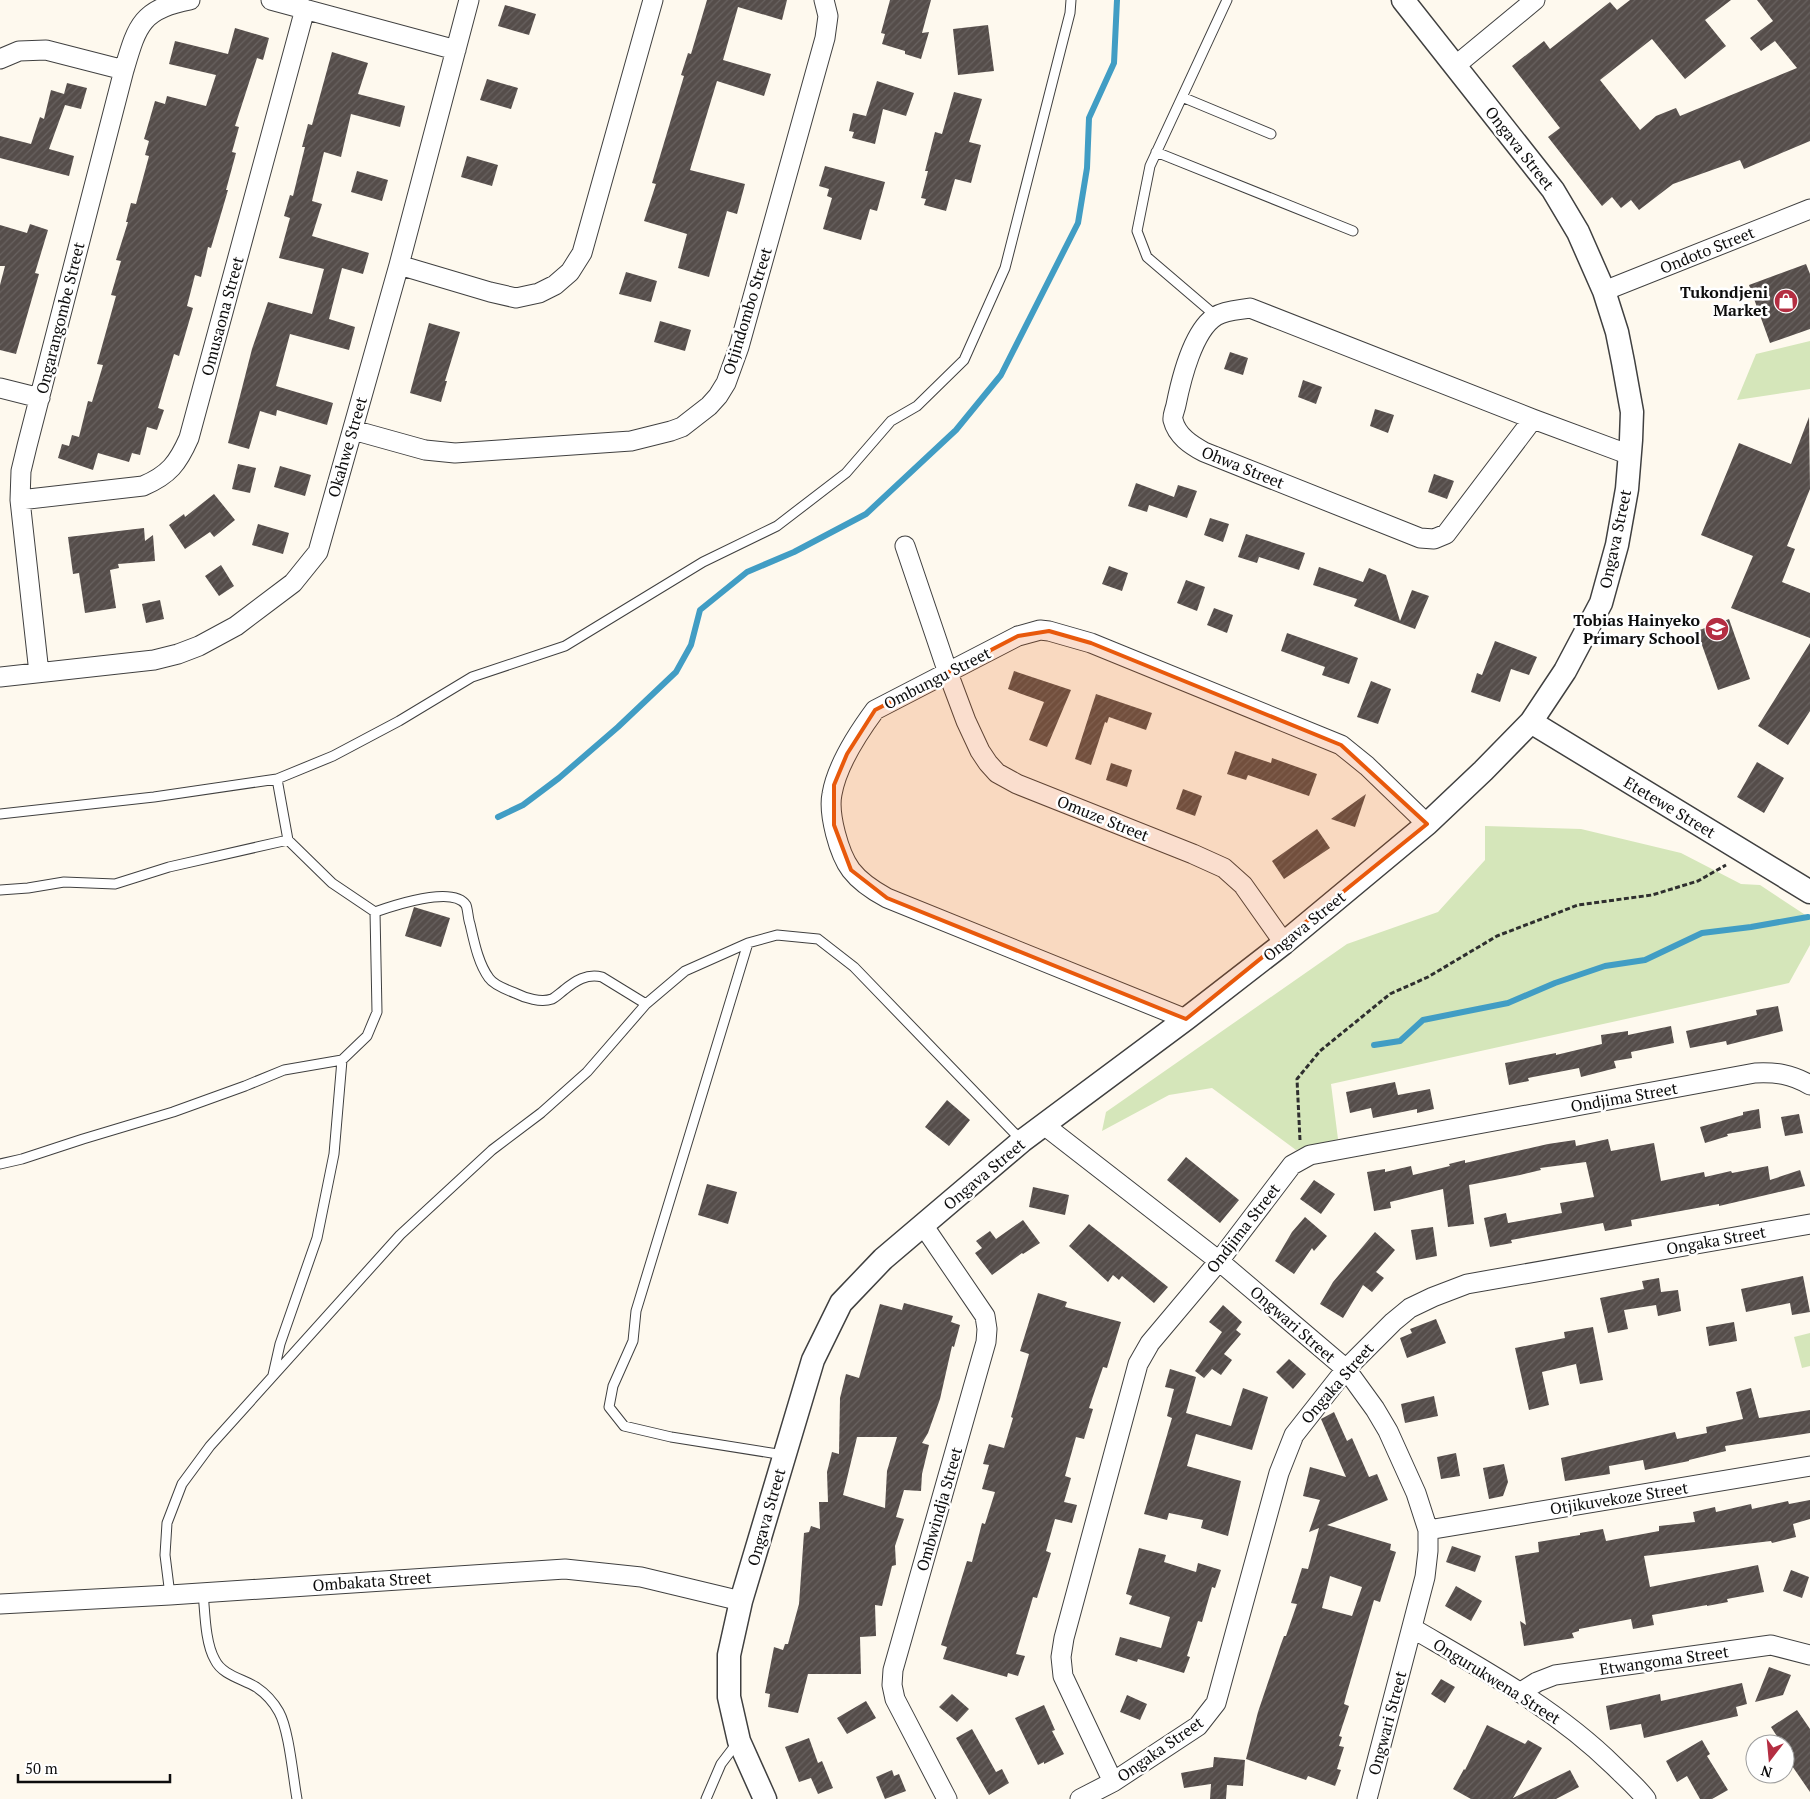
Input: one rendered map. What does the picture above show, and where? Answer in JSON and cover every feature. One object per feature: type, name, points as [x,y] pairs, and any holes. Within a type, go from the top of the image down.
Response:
[{"type":"street","name":"Ongarangombe Street","points":[[39,673],[20,500],[21,472],[134,37],[143,21],[159,9],[190,0]]},
{"type":"street","points":[[271,0],[456,50]]},
{"type":"street","name":"Okahwe Street","points":[[0,677],[154,660],[199,646],[236,626],[263,606],[293,582],[318,552],[399,265],[469,0]]},
{"type":"street","points":[[399,265],[516,298],[539,293],[555,285],[570,272],[582,253],[653,0]]},
{"type":"street","name":"Otjindombo Street","points":[[353,430],[425,450],[455,454],[631,441],[682,427],[709,406],[726,383],[739,347],[825,38],[828,16],[824,0]]},
{"type":"street","points":[[1455,66],[1535,0]]},
{"type":"street","name":"Ongava Street","points":[[765,1799],[739,1741],[730,1698],[729,1655],[741,1601],[813,1360],[841,1303],[883,1258],[1022,1142],[1284,943],[1427,824],[1531,722],[1565,671],[1601,602],[1617,545],[1627,489],[1632,412],[1624,362],[1604,291],[1578,232],[1553,190],[1455,66],[1410,4]]},
{"type":"street","name":"Omusaona Street","points":[[20,500],[144,486],[158,480],[180,458],[189,438],[305,9]]},
{"type":"street","points":[[0,59],[19,51],[46,50],[124,70]]},
{"type":"street","name":"Ondoto Street","points":[[1604,291],[1810,209]]},
{"type":"street","points":[[1216,316],[1230,311],[1250,308],[1630,455]]},
{"type":"street","name":"Ohwa Street","points":[[1216,316],[1205,326],[1196,342],[1179,388],[1173,419],[1178,432],[1189,444],[1204,452],[1420,538],[1434,539],[1446,534],[1533,419]]},
{"type":"street","points":[[0,388],[40,398]]},
{"type":"street","name":"Omuze Street","points":[[905,546],[966,721],[980,751],[997,773],[1016,784],[1194,854],[1224,868],[1243,885],[1284,943]]},
{"type":"street","name":"Ombungu Street","points":[[1186,1019],[887,898],[869,888],[851,870],[840,848],[831,807],[834,785],[847,754],[861,728],[875,710],[1018,636],[1040,630],[1050,631],[1091,643],[1341,745],[1367,766],[1427,824]]},
{"type":"street","name":"Etetewe Street","points":[[1531,722],[1810,892]]},
{"type":"street","name":"Ondjima Street","points":[[1113,1782],[1063,1676],[1061,1657],[1064,1638],[1138,1364],[1150,1343],[1219,1260],[1292,1165],[1310,1155],[1755,1072],[1777,1072],[1810,1085]]},
{"type":"street","name":"Ongwari Street","points":[[1044,1125],[1219,1260],[1346,1369],[1375,1409],[1388,1431],[1416,1493],[1428,1530],[1428,1551],[1412,1628],[1367,1799]]},
{"type":"street","name":"Ongaka Street","points":[[1080,1799],[1113,1782],[1198,1726],[1216,1703],[1279,1473],[1294,1435],[1346,1369],[1393,1322],[1410,1308],[1467,1284],[1810,1224]]},
{"type":"street","name":"Ombwindja Street","points":[[922,1225],[972,1296],[984,1316],[987,1329],[986,1342],[893,1670],[892,1685],[895,1699],[947,1799]]},
{"type":"street","name":"Otjikuvekoze Street","points":[[1428,1530],[1810,1466]]},
{"type":"street","name":"Ombakata Street","points":[[0,1604],[170,1595],[565,1568],[641,1577],[741,1601]]},
{"type":"street","name":"Ongurukwena Street","points":[[1412,1628],[1520,1692],[1592,1744],[1646,1799]]},
{"type":"street","name":"Etwangoma Street","points":[[1520,1692],[1537,1682],[1555,1675],[1771,1645],[1810,1655]]},
{"type":"lane","points":[[0,814],[154,797],[277,779],[333,756],[399,722],[472,677],[565,646],[702,562],[777,526],[846,473],[891,421],[917,406],[964,360],[1005,268],[1070,13],[1071,0]]},
{"type":"lane","points":[[1216,316],[1147,257],[1141,246],[1137,230],[1150,166],[1227,0]]},
{"type":"lane","points":[[1182,97],[1271,134]]},
{"type":"lane","points":[[1156,152],[1354,231]]},
{"type":"lane","points":[[277,779],[288,840],[332,883],[375,912]]},
{"type":"lane","points":[[0,890],[64,882],[115,884],[169,867],[288,840]]},
{"type":"lane","points":[[375,912],[402,902],[427,898],[458,898],[466,905],[482,964],[490,980],[516,994],[543,1001],[554,998],[566,988],[588,975],[596,975],[646,1004]]},
{"type":"lane","points":[[0,1164],[22,1159],[173,1112],[284,1070],[342,1060],[367,1036],[377,1012],[375,912]]},
{"type":"lane","points":[[170,1595],[165,1555],[167,1523],[182,1484],[210,1446],[400,1235],[492,1150],[542,1114],[587,1072],[646,1004],[685,971],[748,943],[777,935],[818,938],[854,968],[1022,1142]]},
{"type":"lane","points":[[748,943],[636,1310],[633,1341],[613,1386],[609,1407],[624,1426],[671,1437],[784,1454]]},
{"type":"lane","points":[[273,1378],[280,1344],[317,1238],[334,1154],[342,1060]]},
{"type":"lane","points":[[203,1592],[208,1640],[215,1661],[230,1674],[257,1687],[269,1698],[280,1713],[285,1730],[297,1799]]},
{"type":"lane","points":[[706,1799],[721,1764],[739,1741]]},
{"type":"path","points":[[1301,1159],[1298,1079],[1320,1051],[1390,994],[1428,977],[1497,936],[1578,905],[1652,895],[1698,881],[1746,853]]},
{"type":"highlighted area","points":[[1049,631],[1091,643],[1341,745],[1427,824],[1186,1019],[887,898],[851,870],[834,825],[834,785],[847,754],[875,710],[1018,636]]},
{"type":"green space","points":[[1810,341],[1810,389],[1737,400],[1756,354]]},
{"type":"green space","points":[[1485,826],[1581,829],[1681,853],[1741,884],[1760,885],[1810,918],[1810,945],[1789,983],[1331,1084],[1338,1139],[1296,1150],[1212,1088],[1169,1095],[1102,1131],[1106,1112],[1347,944],[1438,912],[1485,860]]},
{"type":"green space","points":[[1810,1333],[1810,1366],[1802,1368],[1794,1337]]},
{"type":"building","points":[[707,0],[787,0],[782,20],[738,7],[723,60],[771,74],[764,96],[717,81],[690,170],[745,184],[737,214],[727,211],[709,277],[678,268],[687,234],[644,221],[656,184],[652,183],[684,76],[681,75],[688,53],[691,54]]},
{"type":"building","points":[[890,0],[931,0],[922,33],[929,32],[921,59],[905,54],[905,51],[882,44],[885,34],[881,33]]},
{"type":"building","points":[[1630,0],[1731,0],[1705,20],[1726,46],[1685,79],[1652,39],[1600,80],[1640,130],[1656,116],[1676,108],[1680,116],[1797,68],[1775,41],[1761,51],[1750,38],[1773,21],[1757,0],[1810,0],[1810,141],[1744,169],[1740,160],[1673,184],[1639,210],[1631,200],[1621,208],[1612,197],[1602,206],[1548,137],[1560,128],[1512,66],[1544,41],[1550,49],[1610,2],[1617,10]]},
{"type":"building","points":[[505,5],[536,14],[529,35],[498,26]]},
{"type":"building","points":[[988,25],[994,71],[958,75],[953,29]]},
{"type":"building","points":[[235,28],[269,38],[263,60],[257,58],[235,126],[239,127],[232,152],[236,153],[226,190],[228,190],[211,248],[208,247],[201,277],[195,275],[187,306],[193,308],[179,356],[174,354],[158,408],[164,410],[157,430],[147,427],[140,455],[132,453],[129,462],[98,453],[93,470],[58,458],[62,444],[69,446],[72,435],[79,437],[88,401],[92,402],[103,365],[97,364],[116,296],[111,295],[121,261],[116,260],[128,222],[126,222],[131,203],[136,204],[149,156],[145,155],[149,141],[144,139],[155,101],[165,104],[167,96],[206,106],[216,75],[169,64],[175,41],[228,54]]},
{"type":"building","points":[[332,52],[368,63],[358,94],[405,106],[400,127],[351,114],[341,157],[324,152],[312,201],[322,204],[312,236],[369,253],[363,274],[342,268],[329,319],[355,327],[349,350],[290,334],[276,386],[333,403],[327,425],[277,410],[276,416],[260,411],[249,449],[228,443],[252,349],[268,302],[312,314],[324,269],[279,258],[290,218],[284,216],[290,195],[293,196],[305,147],[302,147],[308,124],[312,125]]},
{"type":"building","points":[[487,79],[518,88],[511,109],[480,100]]},
{"type":"building","points":[[877,81],[914,93],[906,116],[883,109],[875,144],[852,138],[854,132],[849,131],[853,113],[866,116]]},
{"type":"building","points":[[67,83],[87,88],[81,109],[65,105],[49,149],[74,156],[69,176],[0,158],[0,136],[31,144],[40,117],[44,119],[51,90],[64,94]]},
{"type":"building","points":[[954,92],[982,99],[969,142],[981,145],[971,183],[955,179],[946,211],[924,205],[926,199],[921,198],[928,171],[925,171],[935,132],[942,134]]},
{"type":"building","points":[[467,156],[498,165],[492,186],[461,177]]},
{"type":"building","points":[[825,166],[885,182],[877,211],[870,209],[861,240],[823,229],[832,198],[827,196],[829,189],[819,186]]},
{"type":"building","points":[[357,171],[388,180],[382,201],[351,192]]},
{"type":"building","points":[[30,224],[48,230],[35,273],[39,274],[16,354],[0,350],[0,285],[5,266],[0,266],[0,225],[27,233]]},
{"type":"building","points":[[1806,264],[1810,274],[1810,329],[1770,343],[1749,285]]},
{"type":"building","points":[[626,272],[657,281],[651,302],[619,294]]},
{"type":"building","points":[[660,321],[691,330],[685,351],[654,342]]},
{"type":"building","points":[[429,323],[460,332],[445,381],[447,381],[441,402],[410,393]]},
{"type":"building","points":[[1230,352],[1248,358],[1243,375],[1224,369]]},
{"type":"building","points":[[1303,380],[1322,387],[1316,404],[1298,397]]},
{"type":"building","points":[[1375,409],[1394,415],[1388,433],[1370,426]]},
{"type":"building","points":[[1809,417],[1810,489],[1787,546],[1795,549],[1782,582],[1810,593],[1810,638],[1731,608],[1753,556],[1701,535],[1739,443],[1791,464]]},
{"type":"building","points":[[238,464],[256,468],[250,493],[232,489]]},
{"type":"building","points":[[280,466],[311,475],[305,496],[274,487]]},
{"type":"building","points":[[1434,474],[1454,481],[1447,499],[1428,492]]},
{"type":"building","points":[[1136,483],[1174,497],[1178,485],[1197,491],[1187,518],[1149,505],[1147,512],[1128,506]]},
{"type":"building","points":[[214,494],[235,520],[214,537],[210,532],[185,549],[169,525],[184,514],[185,517]]},
{"type":"building","points":[[1210,518],[1229,524],[1223,542],[1204,535]]},
{"type":"building","points":[[258,524],[289,533],[283,554],[252,545]]},
{"type":"building","points":[[144,528],[145,541],[153,535],[155,561],[118,564],[119,568],[110,570],[116,608],[85,613],[79,573],[73,574],[68,537]]},
{"type":"building","points":[[1246,534],[1305,553],[1299,570],[1259,557],[1257,563],[1238,557]]},
{"type":"building","points":[[221,565],[234,586],[219,596],[205,576]]},
{"type":"building","points":[[1109,566],[1128,573],[1122,591],[1102,584]]},
{"type":"building","points":[[1319,567],[1363,582],[1369,568],[1386,575],[1400,621],[1412,590],[1429,596],[1415,629],[1354,606],[1357,599],[1313,585]]},
{"type":"building","points":[[1186,580],[1205,587],[1197,611],[1177,603]]},
{"type":"building","points":[[160,600],[164,619],[146,623],[142,604]]},
{"type":"building","points":[[1214,608],[1233,615],[1227,633],[1207,625]]},
{"type":"building","points":[[1729,619],[1750,679],[1718,690],[1697,631]]},
{"type":"building","points":[[1287,633],[1358,658],[1349,684],[1322,675],[1325,667],[1281,651]]},
{"type":"building","points":[[1495,641],[1537,657],[1529,675],[1511,669],[1500,702],[1471,692],[1477,673],[1482,675]]},
{"type":"building","points":[[1810,643],[1810,711],[1788,745],[1758,726]]},
{"type":"building","points":[[1014,671],[1071,690],[1047,747],[1029,740],[1044,702],[1008,689]]},
{"type":"building","points":[[1371,681],[1391,689],[1378,724],[1357,717]]},
{"type":"building","points":[[1096,694],[1152,713],[1146,730],[1109,717],[1107,723],[1105,722],[1091,765],[1075,759]]},
{"type":"building","points":[[1235,751],[1271,763],[1272,758],[1317,774],[1309,796],[1248,775],[1246,780],[1227,774]]},
{"type":"building","points":[[1757,762],[1784,778],[1764,813],[1737,797]]},
{"type":"building","points":[[1111,763],[1132,770],[1127,787],[1106,780]]},
{"type":"building","points":[[1183,789],[1202,796],[1195,816],[1176,809]]},
{"type":"building","points":[[1366,794],[1355,827],[1331,819]]},
{"type":"building","points":[[1317,829],[1330,848],[1284,879],[1272,861]]},
{"type":"building","points":[[414,907],[450,918],[441,947],[405,936]]},
{"type":"building","points":[[1778,1006],[1783,1031],[1727,1045],[1726,1041],[1690,1048],[1686,1031],[1757,1015],[1756,1010]]},
{"type":"building","points":[[1671,1026],[1674,1043],[1631,1052],[1632,1058],[1614,1061],[1616,1068],[1581,1077],[1579,1068],[1528,1078],[1529,1081],[1509,1085],[1505,1063],[1556,1053],[1556,1055],[1602,1044],[1601,1035],[1628,1031],[1628,1035]]},
{"type":"building","points":[[1395,1082],[1398,1095],[1430,1089],[1434,1109],[1417,1113],[1417,1109],[1373,1118],[1371,1108],[1350,1113],[1346,1092]]},
{"type":"building","points":[[947,1100],[970,1120],[949,1146],[925,1127]]},
{"type":"building","points":[[1759,1109],[1761,1128],[1727,1134],[1728,1136],[1705,1143],[1700,1127],[1743,1115],[1743,1112]]},
{"type":"building","points":[[1799,1114],[1803,1133],[1785,1136],[1781,1117]]},
{"type":"building","points":[[1608,1139],[1611,1151],[1654,1143],[1661,1181],[1704,1172],[1705,1177],[1768,1166],[1770,1180],[1800,1170],[1805,1186],[1719,1206],[1719,1204],[1631,1220],[1632,1226],[1605,1231],[1603,1223],[1511,1240],[1512,1243],[1490,1247],[1484,1218],[1506,1213],[1508,1223],[1562,1213],[1560,1203],[1594,1197],[1586,1162],[1540,1168],[1541,1170],[1469,1185],[1474,1224],[1448,1227],[1443,1189],[1390,1202],[1391,1208],[1374,1211],[1367,1172],[1385,1169],[1385,1172],[1411,1166],[1413,1175],[1450,1166],[1449,1164],[1465,1160],[1465,1163],[1548,1144],[1575,1140],[1576,1146]]},
{"type":"building","points":[[1186,1157],[1239,1200],[1220,1223],[1167,1180]]},
{"type":"building","points":[[1314,1180],[1335,1194],[1321,1214],[1300,1199]]},
{"type":"building","points":[[707,1184],[737,1192],[728,1224],[698,1215]]},
{"type":"building","points":[[1033,1187],[1069,1195],[1065,1215],[1029,1207]]},
{"type":"building","points":[[1305,1217],[1327,1236],[1314,1251],[1312,1248],[1294,1274],[1275,1261],[1292,1232]]},
{"type":"building","points":[[1023,1220],[1040,1243],[1022,1253],[992,1275],[975,1253],[982,1248],[976,1241],[990,1231],[996,1239]]},
{"type":"building","points":[[1089,1224],[1168,1287],[1154,1303],[1122,1276],[1119,1280],[1113,1275],[1108,1282],[1069,1246]]},
{"type":"building","points":[[1433,1227],[1437,1256],[1416,1260],[1411,1230]]},
{"type":"building","points":[[1375,1232],[1395,1250],[1376,1272],[1384,1278],[1372,1292],[1363,1285],[1343,1318],[1320,1304],[1333,1282]]},
{"type":"building","points":[[1803,1276],[1810,1312],[1792,1315],[1790,1303],[1746,1312],[1741,1289]]},
{"type":"building","points":[[1659,1278],[1661,1292],[1678,1290],[1681,1311],[1658,1316],[1656,1305],[1624,1310],[1628,1329],[1608,1333],[1600,1298],[1644,1289],[1642,1281]]},
{"type":"building","points":[[1038,1293],[1067,1302],[1065,1307],[1121,1322],[1107,1368],[1103,1367],[1089,1408],[1093,1409],[1084,1439],[1076,1437],[1065,1476],[1071,1478],[1064,1502],[1077,1505],[1072,1523],[1055,1519],[1046,1551],[1051,1553],[1037,1598],[1033,1597],[1016,1654],[1025,1656],[1018,1676],[1008,1673],[1007,1677],[943,1659],[947,1647],[941,1645],[967,1561],[972,1562],[982,1523],[985,1524],[995,1492],[982,1489],[989,1465],[983,1464],[989,1444],[1004,1448],[1029,1354],[1020,1351]]},
{"type":"building","points":[[904,1303],[953,1316],[951,1322],[960,1325],[954,1347],[952,1346],[940,1399],[928,1433],[922,1443],[929,1445],[922,1474],[921,1491],[904,1490],[896,1517],[904,1519],[895,1546],[896,1565],[892,1566],[882,1606],[875,1605],[876,1636],[860,1637],[861,1674],[808,1674],[798,1713],[768,1707],[770,1694],[765,1693],[774,1647],[783,1650],[785,1644],[788,1644],[799,1604],[804,1533],[809,1532],[811,1526],[820,1529],[819,1502],[828,1502],[827,1472],[832,1452],[839,1454],[840,1398],[846,1374],[859,1378],[880,1304],[902,1310]],"holes":[[[857,1437],[897,1437],[887,1471],[885,1508],[843,1495]]]},
{"type":"building","points":[[1223,1305],[1242,1322],[1236,1330],[1241,1334],[1224,1354],[1232,1360],[1221,1375],[1212,1369],[1204,1378],[1195,1371],[1222,1332],[1209,1322]]},
{"type":"building","points":[[1436,1319],[1446,1343],[1407,1358],[1400,1338],[1412,1333],[1410,1329]]},
{"type":"building","points":[[1734,1322],[1737,1341],[1709,1346],[1706,1327]]},
{"type":"building","points":[[1593,1327],[1603,1380],[1580,1384],[1576,1364],[1542,1372],[1549,1405],[1529,1410],[1515,1348],[1565,1338],[1564,1332]]},
{"type":"building","points":[[1289,1359],[1306,1374],[1293,1389],[1276,1372]]},
{"type":"building","points":[[1170,1369],[1196,1377],[1186,1413],[1231,1426],[1243,1388],[1268,1397],[1252,1450],[1196,1434],[1187,1466],[1241,1481],[1228,1536],[1201,1528],[1203,1520],[1169,1513],[1167,1520],[1144,1514],[1172,1418],[1167,1416],[1174,1389],[1165,1387]]},
{"type":"building","points":[[1751,1388],[1759,1418],[1810,1410],[1810,1433],[1725,1446],[1726,1451],[1645,1470],[1643,1460],[1609,1466],[1610,1474],[1565,1481],[1561,1458],[1675,1432],[1677,1439],[1707,1433],[1706,1427],[1743,1419],[1736,1392]]},
{"type":"building","points":[[1434,1396],[1438,1416],[1405,1423],[1401,1404]]},
{"type":"building","points":[[1334,1412],[1347,1441],[1352,1438],[1369,1477],[1377,1474],[1388,1500],[1327,1525],[1391,1544],[1390,1550],[1396,1552],[1380,1602],[1374,1600],[1346,1696],[1344,1704],[1349,1706],[1339,1736],[1342,1737],[1339,1746],[1344,1747],[1337,1769],[1341,1770],[1335,1786],[1308,1776],[1306,1780],[1246,1759],[1258,1712],[1297,1604],[1291,1603],[1302,1568],[1308,1569],[1319,1528],[1309,1532],[1320,1500],[1303,1496],[1310,1467],[1346,1477],[1321,1419]],"holes":[[[1330,1576],[1362,1587],[1352,1616],[1322,1608]]]},
{"type":"building","points":[[1456,1453],[1460,1476],[1441,1479],[1437,1457]]},
{"type":"building","points":[[1504,1464],[1508,1482],[1503,1496],[1489,1499],[1483,1468]]},
{"type":"building","points":[[1810,1500],[1810,1519],[1793,1524],[1796,1537],[1772,1543],[1771,1541],[1644,1556],[1650,1587],[1758,1565],[1764,1592],[1727,1599],[1728,1602],[1652,1615],[1654,1625],[1633,1629],[1631,1619],[1579,1629],[1579,1631],[1572,1633],[1574,1638],[1524,1646],[1520,1621],[1526,1625],[1515,1556],[1539,1552],[1538,1542],[1603,1529],[1606,1541],[1659,1531],[1659,1526],[1695,1522],[1693,1512],[1715,1507],[1716,1512],[1751,1504],[1752,1509],[1788,1501],[1789,1504]]},
{"type":"building","points":[[1452,1546],[1481,1556],[1475,1572],[1446,1562]]},
{"type":"building","points":[[1139,1548],[1166,1555],[1164,1562],[1196,1572],[1198,1563],[1221,1570],[1215,1588],[1212,1587],[1202,1622],[1198,1621],[1187,1656],[1190,1657],[1184,1673],[1138,1659],[1137,1662],[1115,1655],[1120,1637],[1161,1648],[1170,1617],[1129,1604],[1132,1596],[1126,1594]]},
{"type":"building","points":[[1791,1570],[1809,1577],[1802,1598],[1783,1591]]},
{"type":"building","points":[[1456,1586],[1482,1601],[1471,1621],[1445,1606]]},
{"type":"building","points":[[1769,1667],[1791,1675],[1783,1695],[1755,1702]]},
{"type":"building","points":[[1441,1679],[1455,1687],[1445,1703],[1431,1694]]},
{"type":"building","points":[[1742,1683],[1747,1704],[1736,1707],[1738,1716],[1644,1738],[1641,1724],[1610,1730],[1606,1706],[1660,1694],[1661,1701]]},
{"type":"building","points":[[952,1694],[969,1709],[957,1722],[939,1707]]},
{"type":"building","points":[[1127,1695],[1147,1704],[1140,1720],[1120,1712]]},
{"type":"building","points":[[866,1701],[876,1718],[847,1734],[837,1718]]},
{"type":"building","points":[[1044,1705],[1055,1730],[1052,1731],[1064,1754],[1038,1765],[1015,1718]]},
{"type":"building","points":[[1797,1710],[1810,1729],[1810,1792],[1795,1770],[1795,1734],[1776,1734],[1771,1727]]},
{"type":"building","points":[[1487,1725],[1525,1744],[1528,1740],[1542,1748],[1513,1798],[1570,1770],[1579,1787],[1556,1799],[1471,1799],[1453,1789],[1465,1770]]},
{"type":"building","points":[[972,1729],[996,1772],[1002,1769],[1009,1783],[989,1795],[956,1738]]},
{"type":"building","points":[[809,1738],[818,1763],[822,1761],[833,1788],[818,1794],[811,1778],[799,1782],[785,1747]]},
{"type":"building","points":[[1702,1740],[1710,1754],[1707,1756],[1728,1790],[1712,1799],[1700,1799],[1687,1776],[1677,1782],[1666,1761]]},
{"type":"building","points":[[1214,1757],[1245,1760],[1243,1786],[1227,1785],[1226,1799],[1210,1799],[1211,1784],[1184,1788],[1181,1773],[1213,1767]]},
{"type":"building","points":[[892,1770],[894,1776],[899,1774],[906,1791],[885,1799],[876,1777]]},
{"type":"waterway","points":[[498,817],[523,805],[559,778],[618,727],[676,672],[691,645],[700,610],[747,572],[794,552],[866,514],[956,430],[1001,375],[1078,223],[1087,168],[1089,118],[1114,63],[1117,0]]},
{"type":"waterway","points":[[1374,1045],[1400,1041],[1423,1020],[1508,1003],[1555,983],[1605,966],[1645,960],[1702,933],[1808,917]]},
{"type":"place","name":"Tukondjeni Market","points":[[1786,301]]},
{"type":"place","name":"Tobias Hainyeko Primary School","points":[[1717,629]]}]
